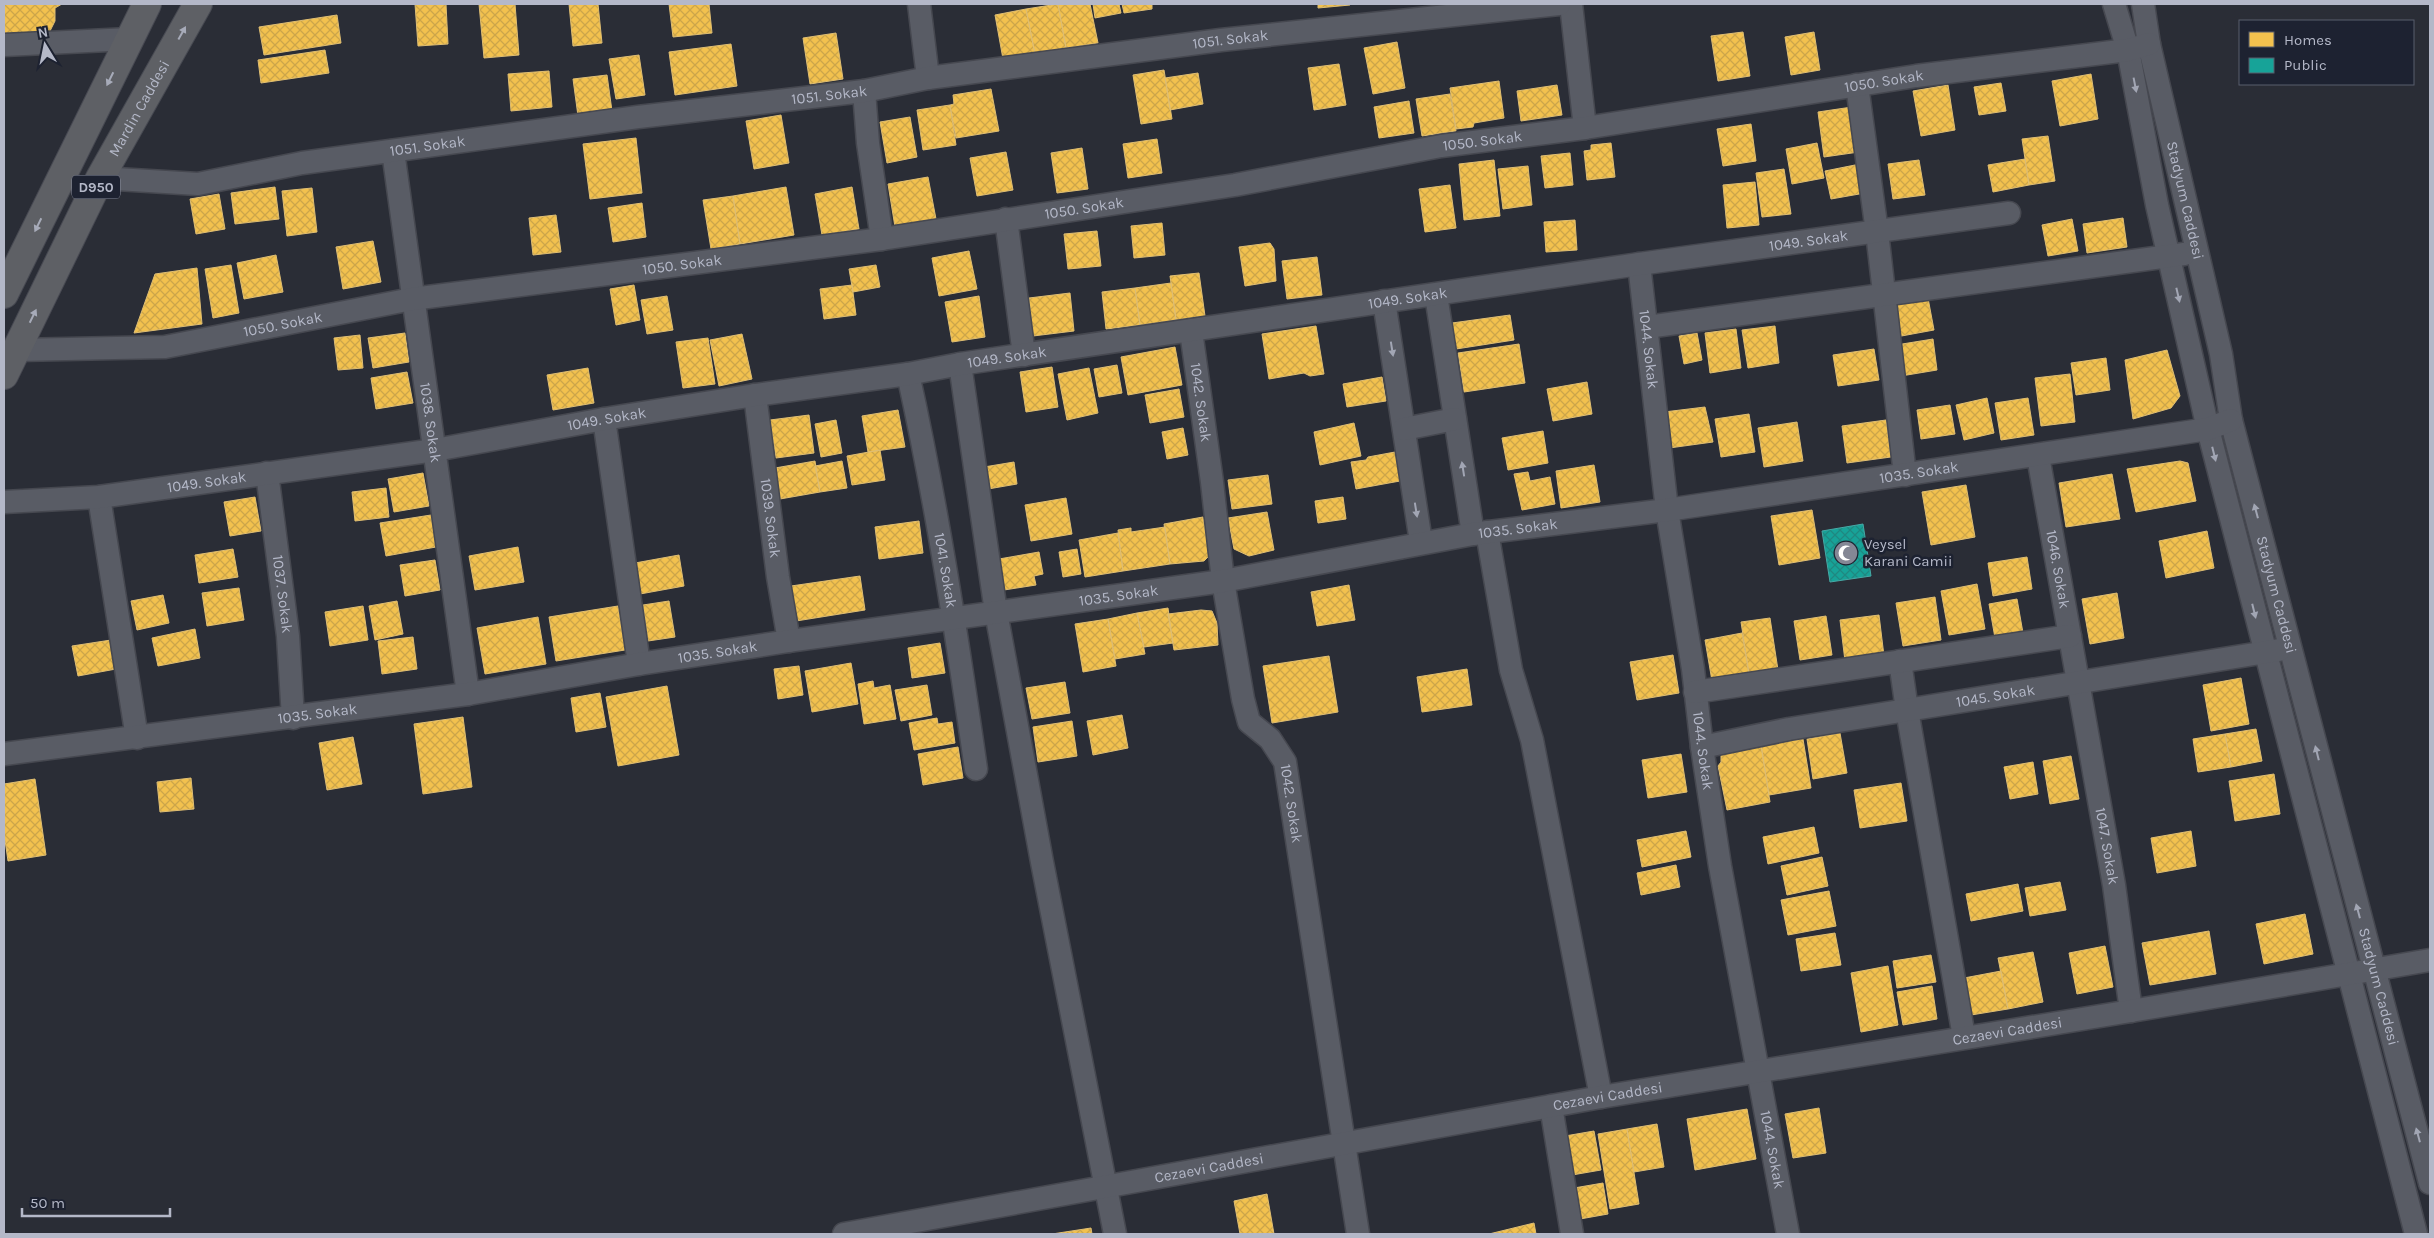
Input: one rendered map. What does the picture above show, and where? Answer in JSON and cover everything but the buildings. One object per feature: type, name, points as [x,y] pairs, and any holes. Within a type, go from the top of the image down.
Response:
[{"type":"highway","name":"D950","points":[[4,294],[147,4]]},
{"type":"highway","name":"Mardin Caddesi","points":[[4,376],[100,178],[198,4]]},
{"type":"street","points":[[919,4],[928,78]]},
{"type":"street","name":"1051. Sokak","points":[[100,178],[198,184],[302,163],[638,117],[864,91],[928,78],[1221,40],[1559,4]]},
{"type":"street","points":[[1571,4],[1585,128]]},
{"type":"street","points":[[2114,4],[2139,47],[2169,256],[2208,429],[2264,652],[2416,1234]]},
{"type":"street","name":"Stadyum Caddesi","points":[[2142,4],[2139,47],[2197,251],[2221,354],[2231,420],[2430,1183]]},
{"type":"street","points":[[4,46],[130,39]]},
{"type":"street","name":"1050. Sokak","points":[[17,350],[165,347],[412,299],[882,239],[1235,184],[1440,146],[1585,128],[1916,76],[2139,47]]},
{"type":"street","points":[[1857,85],[1877,232],[1905,474]]},
{"type":"street","points":[[864,91],[868,143],[882,239]]},
{"type":"street","name":"1038. Sokak","points":[[393,151],[468,694]]},
{"type":"street","name":"1049. Sokak","points":[[4,502],[98,497],[435,450],[604,419],[754,395],[908,374],[960,364],[1638,264],[2010,213]]},
{"type":"street","points":[[1006,219],[1024,355]]},
{"type":"street","points":[[1647,327],[2197,251]]},
{"type":"street","name":"1044. Sokak","points":[[1638,264],[1647,327],[1667,510],[1720,866],[1788,1234]]},
{"type":"street","points":[[1436,295],[1455,419],[1511,670],[1532,740],[1601,1097]]},
{"type":"street","points":[[1384,301],[1421,542]]},
{"type":"street","name":"1042. Sokak","points":[[1191,331],[1212,482],[1223,581],[1249,722],[1270,739],[1285,762],[1346,1144],[1358,1234]]},
{"type":"street","points":[[960,364],[996,612],[1042,862],[1115,1234]]},
{"type":"street","name":"1041. Sokak","points":[[908,374],[926,456],[954,620],[976,769]]},
{"type":"street","name":"1039. Sokak","points":[[754,395],[778,577],[789,641]]},
{"type":"street","points":[[604,419],[639,664]]},
{"type":"street","points":[[1404,429],[1455,419]]},
{"type":"street","name":"1035. Sokak","points":[[4,754],[468,694],[639,664],[789,641],[954,620],[996,612],[1223,581],[1421,542],[1667,510],[2038,456],[2208,429],[2231,420]]},
{"type":"street","name":"1046. Sokak","points":[[2038,456],[2079,682]]},
{"type":"street","name":"1037. Sokak","points":[[267,473],[288,636],[293,718]]},
{"type":"street","points":[[98,497],[137,738]]},
{"type":"street","points":[[1695,692],[2070,636]]},
{"type":"street","name":"1045. Sokak","points":[[1702,747],[1789,729],[2290,648]]},
{"type":"street","points":[[1900,661],[1906,710],[1964,1037]]},
{"type":"street","name":"1047. Sokak","points":[[2079,682],[2114,885],[2131,1011]]},
{"type":"street","name":"Cezaevi Caddesi","points":[[844,1234],[901,1230],[1106,1187],[1601,1097],[2131,1011],[2430,960]]},
{"type":"street","points":[[1551,1106],[1572,1234]]},
{"type":"place","name":"Veysel Karani Camii","points":[[1846,553]]}]
